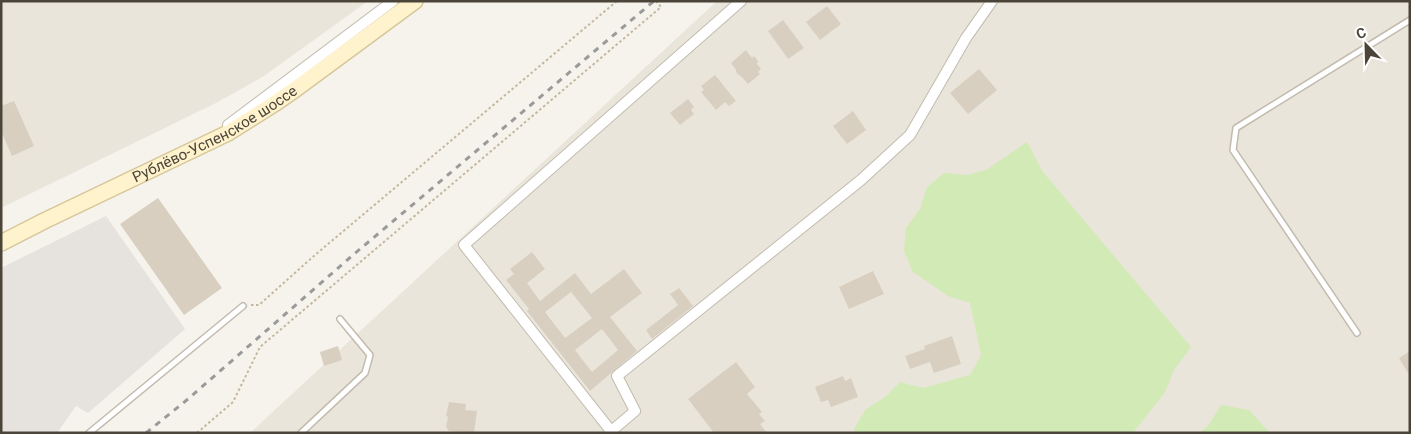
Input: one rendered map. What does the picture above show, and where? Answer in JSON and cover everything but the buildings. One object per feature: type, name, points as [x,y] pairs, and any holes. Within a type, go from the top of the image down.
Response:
[{"type":"main road","name":"Рублёво-Успенское шоссе","points":[[1,243],[228,133],[274,104],[415,1]]},
{"type":"street","points":[[197,148],[393,1]]},
{"type":"street","points":[[741,1],[464,245],[610,432],[635,412],[617,376],[861,180],[910,134],[966,38],[992,1]]},
{"type":"lane","points":[[1357,333],[1233,150],[1236,128],[1410,20]]},
{"type":"lane","points":[[89,433],[243,306]]},
{"type":"lane","points":[[301,433],[365,373],[370,355],[340,319]]},
{"type":"path","points":[[243,306],[259,305],[315,255],[617,1]]},
{"type":"path","points":[[197,433],[233,402],[260,347],[661,7],[656,1]]},
{"type":"shaded area","points":[[1,1],[368,1],[264,76],[216,103],[1,208]]},
{"type":"shaded area","points":[[717,1],[1410,1],[1410,433],[250,433]]},
{"type":"shaded area","points":[[106,216],[185,329],[88,413],[76,406],[57,433],[1,433],[1,268]]},
{"type":"green space","points":[[1027,142],[1043,172],[1191,347],[1174,370],[1165,392],[1133,433],[855,433],[854,429],[865,410],[885,397],[900,382],[923,388],[970,375],[981,355],[970,303],[948,296],[913,272],[904,251],[906,228],[920,209],[927,187],[944,173],[967,175],[986,170]]},
{"type":"green space","points":[[1221,405],[1249,410],[1270,433],[1199,433],[1208,426]]},
{"type":"railway","points":[[146,433],[654,1]]}]
